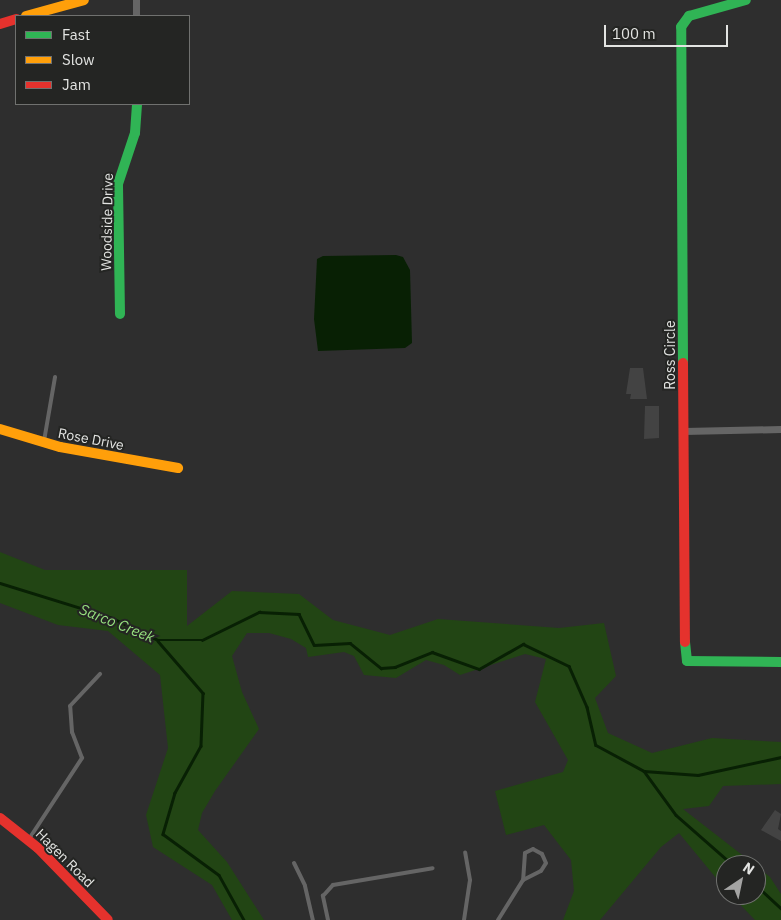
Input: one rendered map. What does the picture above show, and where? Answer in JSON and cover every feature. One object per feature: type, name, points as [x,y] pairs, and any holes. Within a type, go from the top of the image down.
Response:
[{"type":"street","points":[[29,15],[65,2],[84,0]]},
{"type":"street","points":[[136,0],[136,15]]},
{"type":"street","name":"Ross Circle","points":[[746,0],[688,16],[681,27],[687,661],[781,662]]},
{"type":"street","points":[[0,24],[15,19]]},
{"type":"street","name":"Woodside Drive","points":[[120,314],[118,184],[120,171],[135,133],[137,105]]},
{"type":"street","name":"Rose Drive","points":[[0,429],[44,443],[178,468]]},
{"type":"street","points":[[684,431],[781,429]]},
{"type":"street","name":"Hagen Road","points":[[0,818],[29,839],[108,920]]},
{"type":"lane","points":[[44,443],[55,377]]},
{"type":"lane","points":[[29,839],[82,758],[72,732],[70,706],[100,674]]},
{"type":"lane","points":[[498,920],[524,880],[541,871],[546,863],[542,854],[533,849],[525,853],[524,880]]},
{"type":"lane","points":[[464,920],[470,880],[465,852]]},
{"type":"lane","points":[[294,863],[305,886],[313,920]]},
{"type":"lane","points":[[328,920],[323,896],[333,885],[433,868]]},
{"type":"green space","points":[[0,552],[45,570],[187,570],[187,626],[232,591],[299,594],[333,620],[390,635],[438,619],[559,628],[604,623],[616,676],[595,698],[608,733],[652,753],[712,738],[781,742],[781,784],[723,786],[709,806],[683,809],[742,855],[716,855],[716,878],[679,833],[661,847],[600,920],[563,920],[574,891],[571,860],[544,825],[506,835],[495,791],[563,772],[568,760],[535,702],[546,659],[525,654],[460,675],[444,665],[426,660],[396,678],[364,675],[354,656],[344,652],[308,657],[306,648],[291,639],[269,633],[247,633],[232,656],[242,692],[259,729],[215,791],[202,813],[198,830],[227,862],[264,920],[232,920],[212,885],[153,847],[146,815],[168,748],[160,675],[108,631],[58,625],[0,603]]},
{"type":"green space","points":[[766,874],[781,894],[781,920],[755,920],[741,905],[766,905]]},
{"type":"shaded area","points":[[396,255],[403,257],[410,270],[412,343],[405,348],[318,351],[314,319],[317,259],[323,256]]},
{"type":"building","points":[[630,368],[643,368],[647,399],[630,399],[631,394],[626,394]]},
{"type":"building","points":[[645,406],[659,406],[659,438],[644,439]]},
{"type":"building","points":[[775,810],[781,814],[778,829],[781,831],[781,841],[761,830]]},
{"type":"waterway","name":"Sarco Creek","points":[[0,583],[110,617],[158,640],[202,640],[259,612],[299,614],[314,645],[350,643],[381,668],[395,667],[432,652],[479,669],[523,644],[569,666],[587,707],[596,745],[644,771],[698,775],[781,757]]},
{"type":"waterway","points":[[158,641],[203,693],[201,746],[175,793],[163,834],[219,875],[244,920]]},
{"type":"waterway","points":[[644,771],[676,815],[722,855]]},
{"type":"waterway","points":[[766,894],[781,908]]},
{"type":"traffic: fast","points":[[683,363],[681,27],[689,16],[746,0]]},
{"type":"traffic: fast","points":[[120,314],[118,184],[135,133],[137,105]]},
{"type":"traffic: fast","points":[[685,642],[687,661],[781,662]]},
{"type":"traffic: slow","points":[[30,15],[84,0]]},
{"type":"traffic: slow","points":[[0,429],[60,447],[178,468]]},
{"type":"traffic: jam","points":[[0,24],[15,19]]},
{"type":"traffic: jam","points":[[683,363],[685,642]]},
{"type":"traffic: jam","points":[[0,818],[38,848],[108,920]]}]
